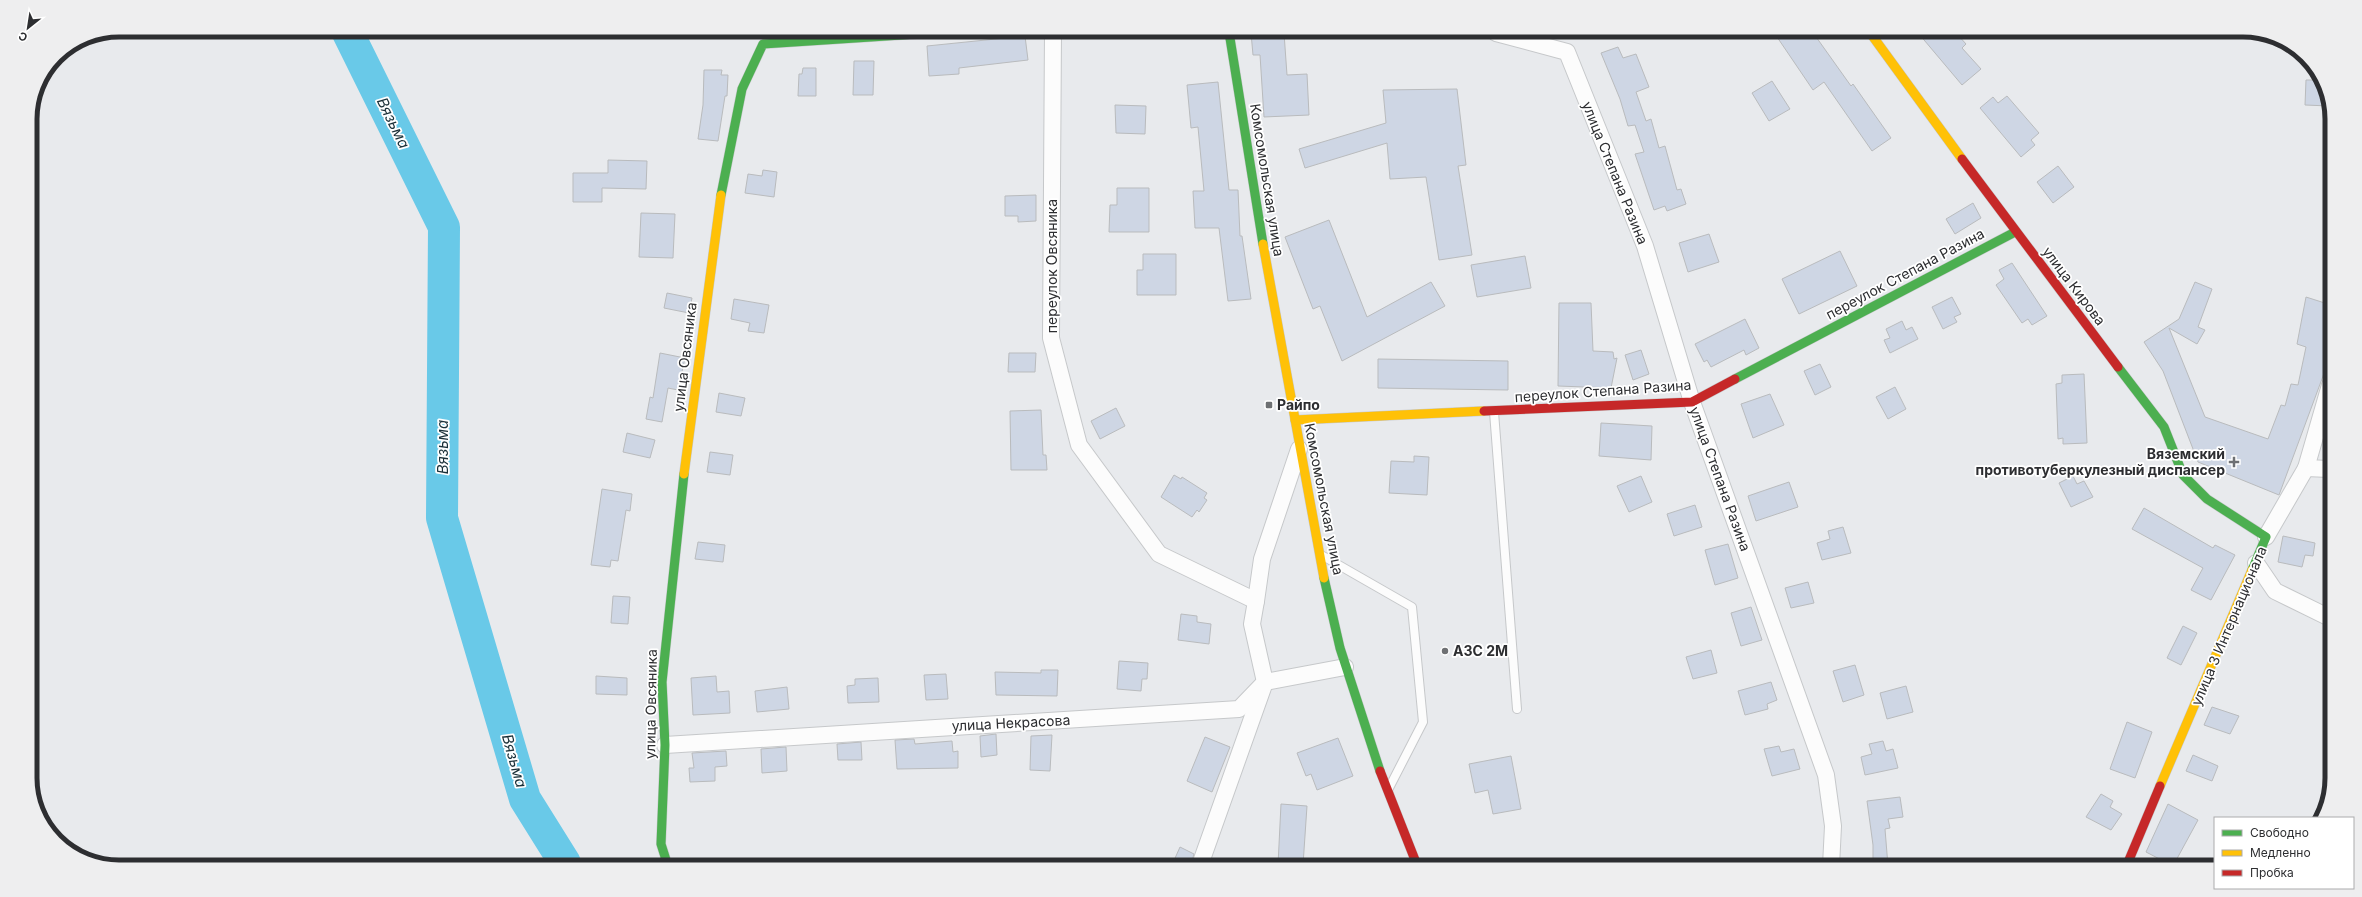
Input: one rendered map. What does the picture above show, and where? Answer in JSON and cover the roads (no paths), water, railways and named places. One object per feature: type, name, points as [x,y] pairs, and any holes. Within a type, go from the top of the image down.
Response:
[{"type":"street","name":"улица Овсяника","points":[[666,860],[661,844],[665,745],[662,682],[676,533],[723,179],[742,89],[763,44],[871,37]]},
{"type":"street","name":"переулок Овсяника","points":[[1053,37],[1051,338],[1079,445],[1159,554],[1256,601]]},
{"type":"street","name":"Комсомольская улица","points":[[1230,37],[1255,202],[1319,554],[1345,667],[1387,792],[1415,860]]},
{"type":"street","name":"улица Степана Разина","points":[[1511,37],[1567,52],[1645,246],[1692,402],[1826,775],[1833,826],[1831,860]]},
{"type":"street","name":"улица Кирова","points":[[1873,37],[2015,232],[2164,427],[2183,475],[2207,499],[2266,537]]},
{"type":"street","name":"переулок Степана Разина","points":[[1295,420],[1692,402],[2015,232]]},
{"type":"street","name":"улица 3 Интернационала","points":[[2129,860],[2266,537],[2306,468],[2325,402]]},
{"type":"street","points":[[1202,860],[1265,682],[1252,624],[1262,559],[1300,445]]},
{"type":"street","points":[[2306,468],[2325,469]]},
{"type":"street","points":[[2256,563],[2275,591],[2325,616]]},
{"type":"street","points":[[1265,682],[1345,667]]},
{"type":"street","name":"улица Некрасова","points":[[665,745],[1239,709],[1265,682]]},
{"type":"lane","points":[[1494,411],[1517,709]]},
{"type":"lane","points":[[1319,554],[1412,607],[1423,722],[1387,792]]},
{"type":"waterway","name":"Вязьма","points":[[350,37],[444,227],[442,518],[525,799],[563,860]]},
{"type":"place","name":"Райпо","points":[[1269,405]]},
{"type":"place","name":"Вяземский противотуберкулезный диспансер","points":[[2234,462]]},
{"type":"place","name":"АЗС 2М","points":[[1445,651]]}]
